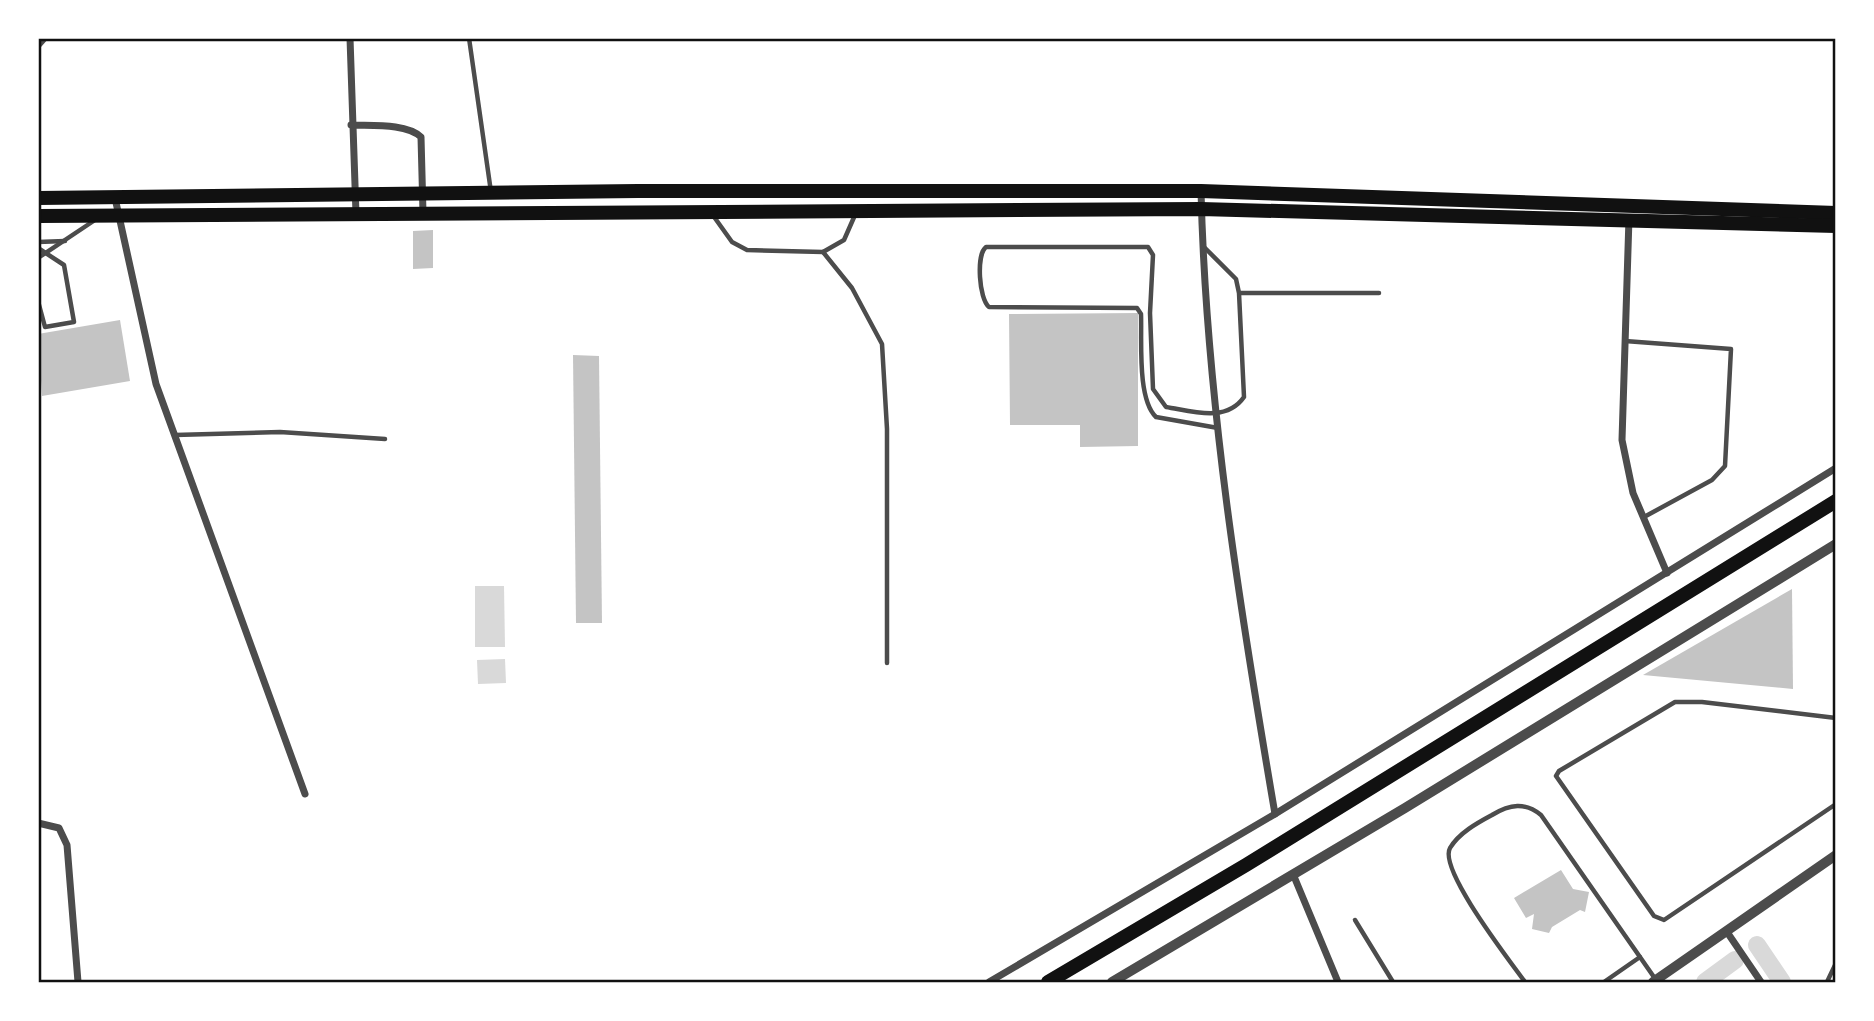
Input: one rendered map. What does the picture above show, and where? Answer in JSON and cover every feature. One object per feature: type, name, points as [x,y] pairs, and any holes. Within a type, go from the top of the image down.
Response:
[{"type":"main road","points":[[38,198],[491,192],[1201,191],[1629,207],[1836,226]]},
{"type":"main road","points":[[954,193],[956,210]]},
{"type":"main road","points":[[38,216],[1201,209],[1629,222],[1836,213]]},
{"type":"main road","points":[[1048,982],[1246,865],[1836,501]]},
{"type":"street","points":[[350,38],[356,214]]},
{"type":"street","points":[[351,125],[390,127],[419,134],[424,145],[423,214]]},
{"type":"street","points":[[1201,191],[1219,428],[1238,597],[1275,814]]},
{"type":"street","points":[[115,197],[156,384],[305,794]]},
{"type":"street","points":[[1629,207],[1622,440],[1627,472],[1667,573]]},
{"type":"street","points":[[989,982],[1275,814],[1836,468]]},
{"type":"street","points":[[1112,982],[1836,544]]},
{"type":"street","points":[[38,823],[59,828],[66,845],[78,982]]},
{"type":"street","points":[[1655,981],[1836,855]]},
{"type":"street","points":[[1293,874],[1338,982]]},
{"type":"street","points":[[1727,932],[1761,982]]},
{"type":"lane","points":[[38,47],[46,38]]},
{"type":"lane","points":[[470,38],[491,192]]},
{"type":"lane","points":[[38,258],[87,228],[99,216],[100,197]]},
{"type":"lane","points":[[711,212],[732,242],[747,250],[823,252],[844,240],[857,211]]},
{"type":"lane","points":[[38,242],[65,241]]},
{"type":"lane","points":[[1204,247],[1236,279],[1239,293],[1244,397],[1234,407],[1218,414],[1166,407],[1153,389],[1150,313],[1153,255],[1148,247],[982,250],[983,298],[989,307],[1139,309],[1144,389],[1151,412],[1156,417],[1219,428]]},
{"type":"lane","points":[[38,248],[46,255],[61,260],[64,265],[75,322],[45,327],[38,301]]},
{"type":"lane","points":[[823,252],[852,288],[882,344],[887,429],[887,663]]},
{"type":"lane","points":[[1239,293],[1379,293]]},
{"type":"lane","points":[[1625,341],[1731,349],[1725,466],[1712,480],[1644,517]]},
{"type":"lane","points":[[175,435],[280,432],[386,439]]},
{"type":"lane","points":[[1836,718],[1702,702],[1675,702],[1581,757],[1556,776],[1654,916],[1664,920],[1836,804]]},
{"type":"lane","points":[[1525,982],[1460,887],[1448,858],[1450,849],[1467,830],[1501,809],[1520,804],[1541,815],[1655,981]]},
{"type":"lane","points":[[1356,920],[1393,982]]},
{"type":"lane","points":[[1604,982],[1640,957]]},
{"type":"lane","points":[[1827,982],[1836,963]]},
{"type":"shaded area","points":[[475,586],[504,586],[505,647],[475,647]]},
{"type":"shaded area","points":[[505,659],[506,683],[478,684],[477,660]]},
{"type":"building","points":[[433,230],[433,268],[413,269],[413,231]]},
{"type":"building","points":[[1138,313],[1138,446],[1080,447],[1080,425],[1010,425],[1009,314]]},
{"type":"building","points":[[120,320],[130,381],[42,396],[38,334]]},
{"type":"building","points":[[573,355],[599,356],[602,623],[576,623]]},
{"type":"building","points":[[1792,589],[1793,689],[1643,675]]},
{"type":"building","points":[[1561,870],[1573,889],[1589,892],[1585,912],[1580,910],[1552,927],[1549,933],[1532,929],[1534,914],[1526,918],[1514,898]]},
{"type":"waterway","points":[[1757,945],[1782,982]]},
{"type":"waterway","points":[[1705,982],[1735,960]]}]
